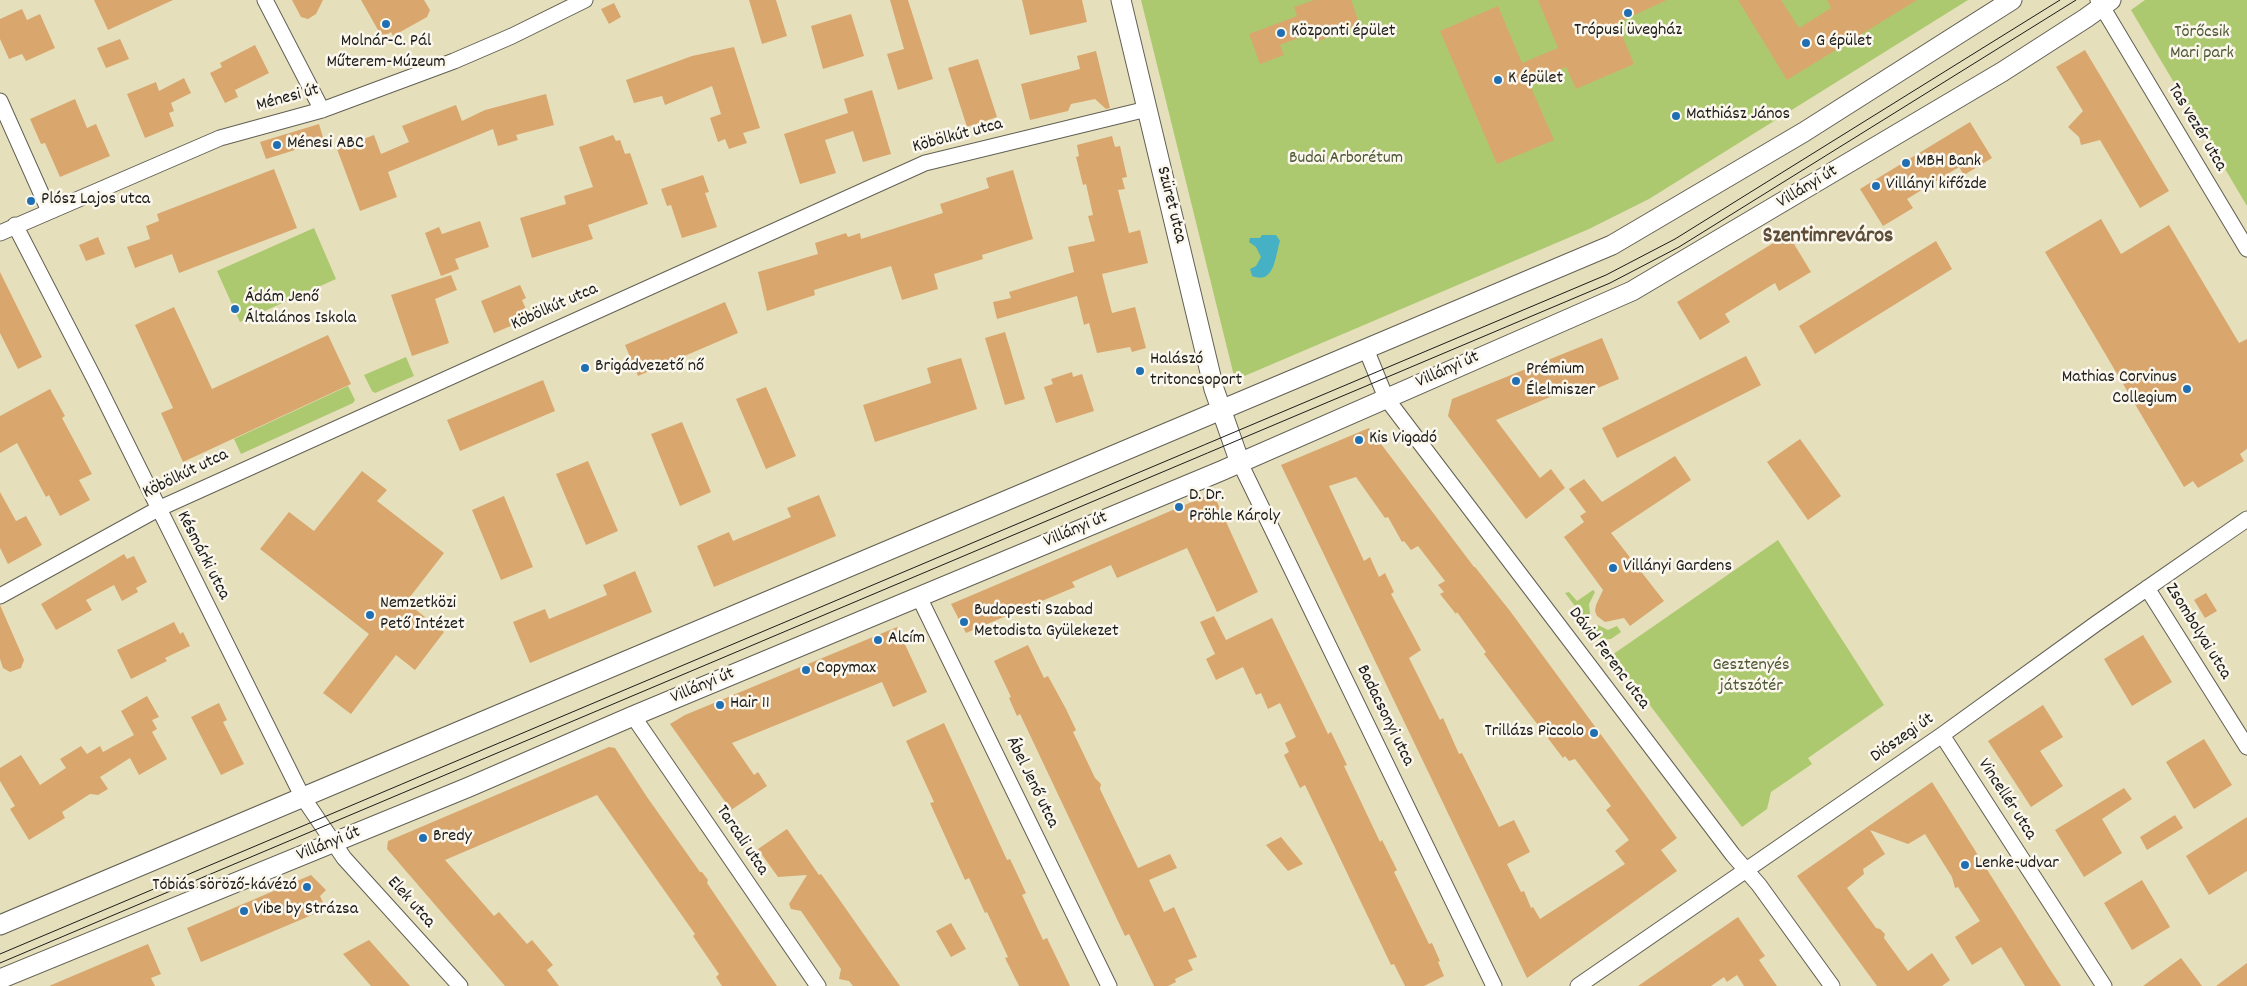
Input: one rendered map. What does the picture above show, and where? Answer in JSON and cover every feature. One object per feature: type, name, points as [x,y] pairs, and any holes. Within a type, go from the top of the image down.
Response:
[{"type":"street","points":[[265,0],[322,110]]},
{"type":"street","name":"Ménesi út","points":[[0,233],[220,138],[322,110],[454,61],[512,36],[585,0]]},
{"type":"street","name":"Szüret utca","points":[[1121,0],[1220,409],[1240,462]]},
{"type":"street","points":[[0,925],[302,796],[591,677],[1612,244],[1804,132],[2012,0]]},
{"type":"street","name":"Tas vezér utca","points":[[2103,2],[2247,249]]},
{"type":"street","name":"Villányi út","points":[[0,979],[333,843],[1240,462],[1632,291],[2002,72],[2103,2]]},
{"type":"street","points":[[0,101],[50,211]]},
{"type":"street","name":"Köbölkút utca","points":[[0,596],[158,509],[925,163],[1147,109]]},
{"type":"street","name":"Késmárki utca","points":[[15,225],[95,380],[302,796],[333,843]]},
{"type":"street","name":"Dávid Ferenc utca","points":[[1366,348],[1386,398],[1832,986]]},
{"type":"street","name":"Badacsonyi utca","points":[[1240,462],[1494,986]]},
{"type":"street","name":"Diószegi út","points":[[1578,986],[1745,869],[1942,735],[2247,519]]},
{"type":"street","name":"Zsombolyai utca","points":[[2147,588],[2247,747]]},
{"type":"street","name":"Ábel Jenő utca","points":[[919,597],[1109,986]]},
{"type":"street","name":"Tarcali utca","points":[[633,716],[818,986]]},
{"type":"street","name":"Vincellér utca","points":[[1942,735],[2104,986]]},
{"type":"street","name":"Elek utca","points":[[333,843],[460,986]]},
{"type":"green space","name":"Budai Arborétum","points":[[1141,0],[1968,0],[1649,199],[1589,229],[1235,380]]},
{"type":"green space","name":"Törőcsik Mari park","points":[[2145,0],[2247,0],[2247,206],[2131,10]]},
{"type":"green space","points":[[314,228],[336,279],[240,322],[217,271]]},
{"type":"green space","points":[[406,357],[414,376],[375,393],[372,391],[364,375]]},
{"type":"green space","points":[[348,386],[355,400],[353,403],[241,454],[234,439]]},
{"type":"green space","name":"Gesztenyés játszótér","points":[[1778,540],[1884,705],[1808,758],[1812,764],[1771,792],[1767,809],[1742,827],[1612,655]]},
{"type":"green space","points":[[1593,590],[1595,592],[1589,604],[1590,614],[1584,618],[1565,593],[1569,592],[1577,601]]},
{"type":"green space","points":[[1598,625],[1608,630],[1617,626],[1621,632],[1611,639],[1601,640],[1592,630]]},
{"type":"water","points":[[1262,235],[1276,235],[1280,241],[1273,268],[1270,273],[1260,278],[1252,276],[1250,269],[1256,266],[1261,257],[1256,247],[1249,242],[1250,238],[1260,238]]},
{"type":"building","points":[[94,0],[173,0],[108,30]]},
{"type":"building","points":[[292,0],[323,0],[316,14],[308,19],[301,17]]},
{"type":"building","points":[[361,0],[424,0],[430,10],[427,17],[393,36],[391,32],[382,37]]},
{"type":"building","points":[[749,0],[776,0],[787,36],[762,44]]},
{"type":"building","points":[[890,0],[908,0],[933,79],[898,90],[887,54],[904,49]]},
{"type":"building","points":[[1022,0],[1082,0],[1087,22],[1030,35]]},
{"type":"building","name":"Központi épület","points":[[1314,0],[1351,0],[1360,25],[1318,41],[1314,32],[1280,45],[1284,55],[1260,64],[1249,34],[1297,16],[1294,7]]},
{"type":"building","name":"K épület","points":[[1538,0],[1667,0],[1617,23],[1634,64],[1576,89],[1566,67],[1529,83],[1554,140],[1497,164],[1440,31],[1498,6],[1522,63],[1558,48]]},
{"type":"building","name":"G épület","points":[[1738,0],[1781,0],[1799,28],[1831,8],[1827,0],[1917,0],[1787,80]]},
{"type":"building","points":[[614,3],[621,17],[609,24],[601,9]]},
{"type":"building","points":[[22,9],[27,20],[40,14],[55,48],[26,61],[22,54],[9,59],[0,39],[0,19]]},
{"type":"building","points":[[851,14],[864,56],[823,69],[811,26]]},
{"type":"building","points":[[120,39],[129,59],[106,68],[97,48]]},
{"type":"building","points":[[255,45],[269,73],[235,90],[238,97],[225,103],[210,73],[222,67],[220,63]]},
{"type":"building","points":[[734,47],[760,128],[743,133],[747,143],[729,149],[725,139],[718,142],[710,118],[721,114],[712,86],[665,105],[662,96],[634,103],[626,80],[692,56]]},
{"type":"building","points":[[2085,50],[2169,191],[2140,208],[2100,140],[2081,145],[2079,137],[2068,127],[2083,111],[2056,67]]},
{"type":"building","points":[[1096,51],[1110,108],[1106,109],[1095,99],[1071,104],[1068,111],[1030,120],[1021,84],[1080,69],[1077,56]]},
{"type":"building","points":[[978,59],[997,117],[967,127],[948,68]]},
{"type":"building","points":[[184,78],[191,93],[171,103],[174,111],[169,113],[174,126],[145,138],[127,94],[156,82],[159,91]]},
{"type":"building","points":[[872,90],[891,154],[863,162],[853,131],[825,140],[836,173],[800,184],[784,134],[848,113],[844,99]]},
{"type":"building","points":[[546,94],[554,125],[516,135],[518,140],[498,146],[493,129],[388,172],[397,197],[360,211],[337,149],[374,135],[381,154],[409,142],[402,126],[456,105],[462,121],[485,110]]},
{"type":"building","points":[[75,99],[87,128],[96,124],[110,156],[60,177],[45,143],[41,144],[30,119]]},
{"type":"building","points":[[1970,122],[1992,158],[1964,175],[1959,167],[1907,199],[1913,208],[1883,226],[1860,189]]},
{"type":"building","points":[[319,124],[324,141],[266,159],[260,142]]},
{"type":"building","points":[[613,135],[616,141],[620,140],[625,154],[630,153],[648,204],[588,225],[593,239],[532,258],[520,218],[566,204],[564,196],[593,187],[579,147]]},
{"type":"building","points":[[1112,136],[1115,147],[1120,146],[1127,177],[1122,178],[1125,189],[1118,190],[1129,233],[1140,230],[1148,263],[1102,274],[1112,313],[1135,307],[1146,348],[1132,352],[1130,347],[1097,353],[1089,323],[1084,325],[1077,296],[997,319],[993,302],[1011,298],[1009,292],[1074,272],[1068,247],[1095,241],[1088,216],[1093,215],[1086,184],[1083,185],[1076,157],[1079,156],[1077,145]]},
{"type":"building","points":[[274,169],[297,228],[179,273],[172,254],[135,268],[127,247],[150,239],[146,226],[159,221],[157,214]]},
{"type":"building","points":[[1013,170],[1033,239],[982,255],[983,259],[934,274],[938,289],[902,300],[891,266],[814,290],[815,295],[767,311],[758,272],[818,254],[815,243],[846,233],[848,237],[860,233],[861,239],[943,213],[940,204],[989,188],[986,178]]},
{"type":"building","points":[[703,175],[709,192],[705,193],[717,227],[682,238],[671,205],[667,206],[661,189]]},
{"type":"building","name":"Mathias Corvinus Collegium","points":[[2101,219],[2121,254],[2169,225],[2239,343],[2247,339],[2247,449],[2240,454],[2244,461],[2198,488],[2193,481],[2184,487],[2045,252]]},
{"type":"building","points":[[480,221],[489,247],[455,259],[459,269],[441,276],[425,233],[439,227],[442,234]]},
{"type":"building","points":[[1788,234],[1811,272],[1779,291],[1775,283],[1725,314],[1730,322],[1700,340],[1677,302]]},
{"type":"building","points":[[98,237],[105,254],[86,261],[79,245]]},
{"type":"building","points":[[1936,241],[1952,269],[1815,354],[1799,326]]},
{"type":"building","points":[[0,272],[42,357],[18,369],[0,333]]},
{"type":"building","points":[[451,275],[457,290],[435,299],[449,343],[412,356],[391,295]]},
{"type":"building","points":[[520,285],[526,298],[522,300],[530,318],[494,333],[481,301]]},
{"type":"building","points":[[725,302],[738,333],[638,376],[625,345]]},
{"type":"building","points":[[174,307],[212,389],[328,335],[351,384],[183,462],[161,413],[173,408],[135,325]]},
{"type":"building","points":[[1005,332],[1025,399],[1005,405],[985,338]]},
{"type":"building","points":[[1602,338],[1619,379],[1586,393],[1583,383],[1496,420],[1540,478],[1551,469],[1565,488],[1526,519],[1448,416],[1452,399]]},
{"type":"building","points":[[1746,356],[1761,385],[1617,458],[1602,428]]},
{"type":"building","points":[[961,358],[977,409],[875,442],[863,405],[931,383],[927,368]]},
{"type":"building","points":[[1072,372],[1073,377],[1082,374],[1094,411],[1056,423],[1044,387],[1053,384],[1051,379]]},
{"type":"building","points":[[543,380],[555,411],[460,451],[447,420]]},
{"type":"building","points":[[766,387],[796,456],[766,469],[736,399]]},
{"type":"building","points":[[50,389],[65,416],[62,418],[92,474],[79,480],[90,500],[60,516],[49,495],[46,497],[17,443],[0,453],[0,416]]},
{"type":"building","points":[[682,422],[711,492],[680,506],[651,434]]},
{"type":"building","points":[[1369,428],[1474,567],[1510,611],[1677,838],[1661,850],[1677,871],[1527,978],[1281,465]],"holes":[[[1356,477],[1385,518],[1388,517],[1402,542],[1404,541],[1411,550],[1418,546],[1445,581],[1438,585],[1444,592],[1440,594],[1456,614],[1457,612],[1486,652],[1484,654],[1563,758],[1565,756],[1569,761],[1575,759],[1611,806],[1606,810],[1629,840],[1615,851],[1625,864],[1540,919],[1533,907],[1531,908],[1524,891],[1521,892],[1507,864],[1530,852],[1514,820],[1499,827],[1462,753],[1459,754],[1443,718],[1440,720],[1409,658],[1421,650],[1391,594],[1394,592],[1385,573],[1379,577],[1370,557],[1364,561],[1329,486]]]},
{"type":"building","points":[[1800,439],[1841,496],[1808,520],[1767,462]]},
{"type":"building","points":[[1675,456],[1691,480],[1611,533],[1664,601],[1630,626],[1624,618],[1605,622],[1597,616],[1595,611],[1603,590],[1564,537],[1584,522],[1580,516],[1586,512],[1569,489],[1584,479],[1602,502]]},
{"type":"building","points":[[588,461],[618,531],[586,545],[556,474]]},
{"type":"building","points":[[362,471],[387,490],[377,501],[444,553],[406,602],[444,632],[415,670],[396,655],[351,714],[323,693],[369,634],[260,549],[289,512],[314,531]]},
{"type":"building","points":[[0,492],[16,521],[26,516],[42,545],[8,564],[0,548]]},
{"type":"building","points":[[1213,493],[1258,592],[1217,612],[1187,548],[1117,578],[1111,565],[1072,582],[1075,587],[966,633],[951,604]]},
{"type":"building","points":[[819,495],[836,536],[714,587],[697,546],[729,532],[733,541],[791,517],[787,508]]},
{"type":"building","points":[[504,496],[533,567],[501,580],[472,510]]},
{"type":"building","points":[[124,554],[127,559],[134,556],[147,582],[136,588],[138,592],[122,601],[114,585],[86,600],[92,610],[56,630],[41,604]]},
{"type":"building","points":[[635,571],[652,612],[530,663],[513,622],[545,609],[549,619],[607,595],[603,585]]},
{"type":"building","points":[[2206,593],[2217,611],[2205,618],[2194,600]]},
{"type":"building","points":[[0,605],[24,660],[21,668],[10,672],[3,668],[0,659]]},
{"type":"building","points":[[1214,616],[1226,640],[1272,618],[1328,734],[1331,732],[1347,765],[1344,766],[1380,842],[1382,840],[1397,870],[1394,872],[1429,944],[1432,943],[1444,976],[1424,986],[1405,986],[1394,964],[1391,965],[1305,785],[1300,788],[1284,755],[1289,752],[1285,743],[1296,737],[1280,703],[1268,709],[1261,693],[1256,695],[1243,667],[1216,680],[1206,659],[1215,654],[1200,622]]},
{"type":"building","points":[[174,622],[180,634],[183,632],[190,646],[165,658],[167,661],[131,679],[117,650]]},
{"type":"building","points":[[897,627],[927,692],[893,707],[882,682],[732,743],[754,775],[758,772],[767,786],[731,810],[670,724],[685,715]]},
{"type":"building","points":[[2143,635],[2172,682],[2132,706],[2104,659]]},
{"type":"building","points":[[1028,645],[1044,678],[1048,676],[1066,709],[1076,730],[1073,732],[1095,778],[1101,784],[1100,789],[1138,868],[1170,854],[1177,868],[1149,880],[1164,912],[1174,907],[1197,957],[1188,960],[1193,970],[1175,979],[1176,982],[1168,986],[1154,986],[1129,934],[1125,936],[1020,714],[1017,716],[1009,698],[1011,697],[994,661]]},
{"type":"building","points":[[147,696],[159,717],[152,720],[157,729],[152,732],[167,759],[139,775],[130,758],[100,777],[108,789],[98,795],[90,794],[62,812],[65,818],[29,840],[10,809],[15,806],[0,781],[0,768],[21,755],[40,785],[66,768],[60,759],[81,746],[87,754],[100,746],[103,752],[134,735],[121,711]]},
{"type":"building","points":[[219,703],[227,720],[223,722],[244,764],[221,775],[191,717]]},
{"type":"building","points":[[2043,705],[2063,737],[2040,751],[2063,786],[2031,807],[1988,741]]},
{"type":"building","points":[[944,723],[1007,860],[1010,859],[1026,893],[1022,895],[1043,940],[1047,938],[1070,986],[1019,986],[1005,958],[1008,957],[987,912],[985,913],[969,878],[965,880],[930,803],[934,802],[906,741]]},
{"type":"building","points":[[2204,739],[2232,785],[2194,809],[2166,762]]},
{"type":"building","points":[[609,747],[615,748],[647,797],[700,872],[708,880],[707,883],[777,986],[722,986],[716,977],[719,974],[693,936],[695,934],[597,795],[445,860],[494,916],[499,912],[527,944],[532,940],[553,965],[547,970],[559,986],[505,986],[387,849],[388,841]]},
{"type":"building","points":[[1932,782],[2061,986],[2025,986],[2001,947],[1972,965],[1955,937],[1980,921],[1958,887],[1955,888],[1952,877],[1925,834],[1908,844],[1870,830],[1885,854],[1863,869],[1864,874],[1847,888],[1876,928],[1885,934],[1884,938],[1908,971],[1932,953],[1950,980],[1942,986],[1877,986],[1797,876]]},
{"type":"building","points":[[2124,788],[2132,799],[2102,819],[2122,853],[2084,877],[2055,830]]},
{"type":"building","points":[[2175,815],[2183,828],[2147,850],[2140,837]]},
{"type":"building","points":[[2247,817],[2247,871],[2209,895],[2186,856]]},
{"type":"building","points":[[787,829],[900,986],[853,986],[849,981],[839,979],[841,969],[801,911],[791,909],[789,904],[807,875],[778,877],[758,849]]},
{"type":"building","points":[[1281,837],[1303,864],[1288,871],[1266,845]]},
{"type":"building","points":[[311,875],[326,890],[320,896],[326,909],[201,962],[187,928]]},
{"type":"building","points":[[2142,880],[2170,927],[2132,950],[2104,903]]},
{"type":"building","points":[[1738,917],[1765,956],[1759,960],[1777,986],[1744,986],[1737,975],[1727,982],[1724,977],[1711,986],[1638,986]]},
{"type":"building","points":[[951,923],[966,949],[951,957],[936,931]]},
{"type":"building","points":[[369,940],[410,986],[371,986],[343,954]]},
{"type":"building","points":[[148,944],[161,974],[151,978],[155,986],[49,986]]},
{"type":"building","points":[[2181,958],[2202,986],[2143,986]]},
{"type":"building","points":[[2247,963],[2247,986],[2216,986]]},
{"type":"tram line","points":[[0,954],[1606,275],[1675,239],[2060,0]]},
{"type":"tram line","points":[[0,963],[1610,283],[1679,247],[2076,0]]},
{"type":"place","name":"Trópusi üvegház","points":[[1628,13]]},
{"type":"place","name":"Molnár-C. Pál Műterem-Múzeum","points":[[386,24]]},
{"type":"place","name":"Központi épület","points":[[1281,33]]},
{"type":"place","name":"G épület","points":[[1806,43]]},
{"type":"place","name":"K épület","points":[[1498,80]]},
{"type":"place","name":"Mathiász János","points":[[1676,116]]},
{"type":"place","name":"Ménesi ABC","points":[[277,145]]},
{"type":"place","name":"MBH Bank","points":[[1906,163]]},
{"type":"place","name":"Villányi kifőzde","points":[[1876,186]]},
{"type":"place","name":"Plósz Lajos utca","points":[[31,201]]},
{"type":"place","name":"Ádám Jenő Általános Iskola","points":[[235,309]]},
{"type":"place","name":"Brigádvezető nő","points":[[585,368]]},
{"type":"place","name":"Halászó tritoncsoport","points":[[1140,371]]},
{"type":"place","name":"Prémium Élelmiszer","points":[[1516,381]]},
{"type":"place","name":"Mathias Corvinus Collegium","points":[[2187,389]]},
{"type":"place","name":"Kis Vigadó","points":[[1359,440]]},
{"type":"place","name":"D. Dr. Pröhle Károly","points":[[1179,507]]},
{"type":"place","name":"Villányi Gardens","points":[[1613,568]]},
{"type":"place","name":"Nemzetközi Pető Intézet","points":[[370,615]]},
{"type":"place","name":"Budapesti Szabad Metodista Gyülekezet","points":[[964,622]]},
{"type":"place","name":"Alcím","points":[[878,640]]},
{"type":"place","name":"Copymax","points":[[806,670]]},
{"type":"place","name":"Hair 11","points":[[720,705]]},
{"type":"place","name":"Trillázs Piccolo","points":[[1594,733]]},
{"type":"place","name":"Bredy","points":[[423,838]]},
{"type":"place","name":"Lenke-udvar","points":[[1965,865]]},
{"type":"place","name":"Tóbiás söröző-kávézó","points":[[307,887]]},
{"type":"place","name":"Vibe by Strázsa","points":[[244,911]]},
{"type":"district","name":"Szentimreváros","points":[[1828,238]]}]
